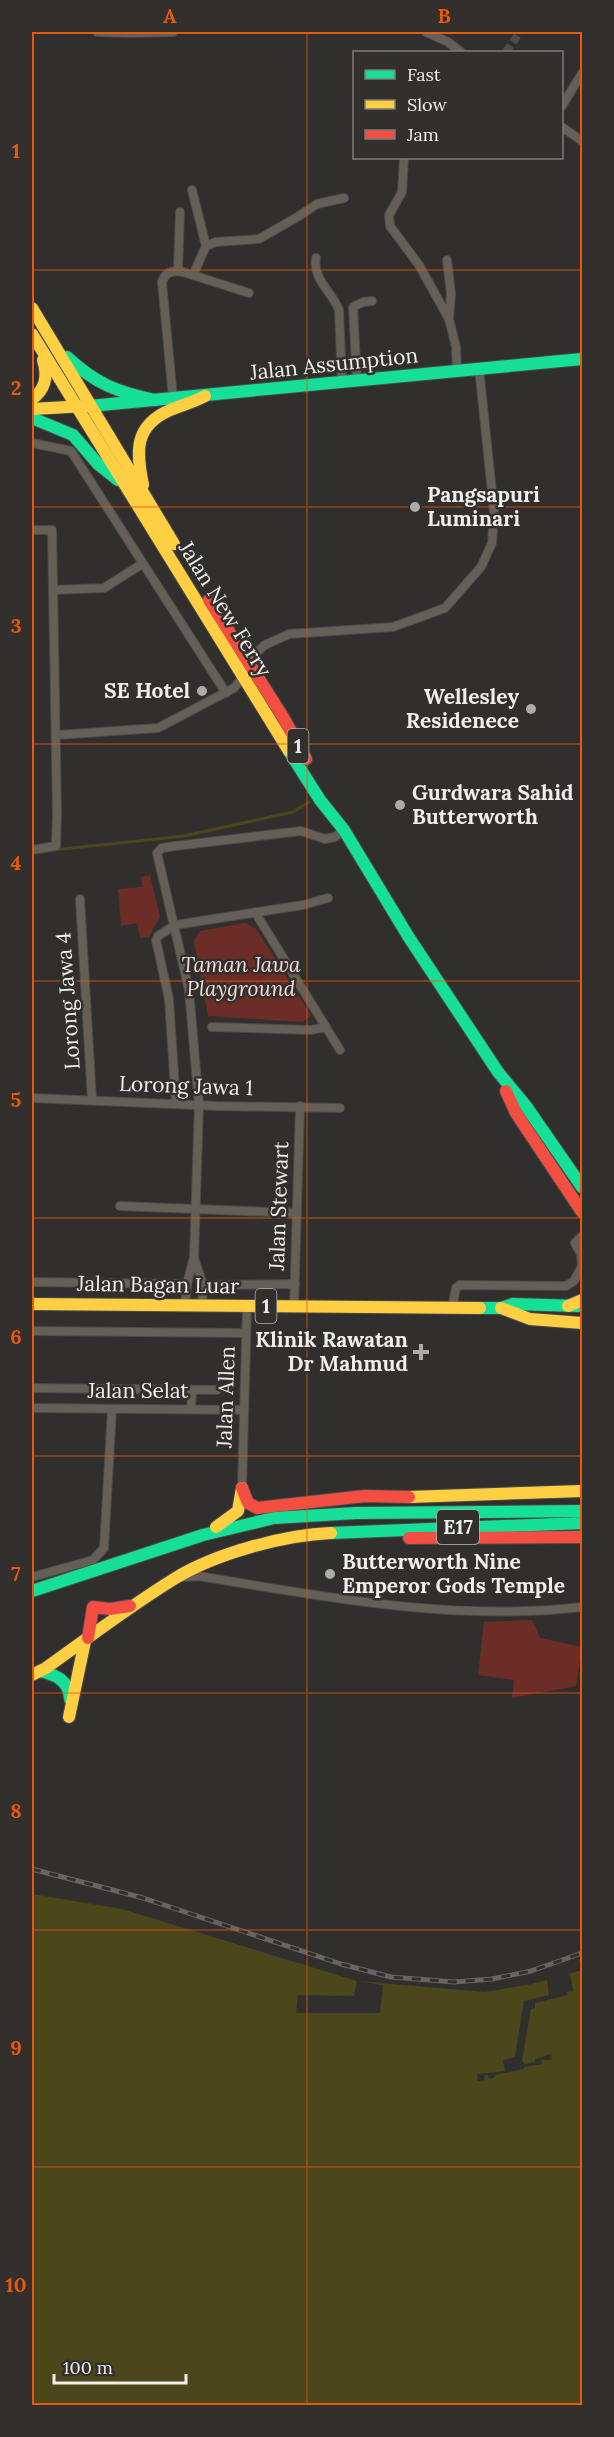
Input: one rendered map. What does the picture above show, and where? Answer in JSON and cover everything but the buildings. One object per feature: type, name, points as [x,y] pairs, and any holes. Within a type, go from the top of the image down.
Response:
[{"type":"main road","name":"1","points":[[32,308],[90,406]]},
{"type":"main road","name":"1","points":[[32,336],[76,407]]},
{"type":"main road","points":[[32,336],[46,373],[46,381],[42,390],[32,399]]},
{"type":"main road","points":[[52,343],[88,378],[98,384],[155,400]]},
{"type":"main road","name":"Jalan Assumption","points":[[32,409],[205,396],[582,359]]},
{"type":"main road","points":[[145,495],[136,450],[145,427],[161,414],[205,396]]},
{"type":"main road","name":"Jalan New Ferry","points":[[90,406],[145,495],[177,560],[244,676],[320,800],[344,830]]},
{"type":"main road","name":"Jalan New Ferry","points":[[76,407],[132,495],[250,663],[327,795],[344,830],[408,936],[498,1072],[526,1106],[582,1187]]},
{"type":"main road","points":[[32,418],[73,435],[98,464],[113,475],[132,495]]},
{"type":"main road","name":"Jalan New Ferry","points":[[498,1072],[516,1113],[582,1212]]},
{"type":"main road","points":[[568,1306],[582,1300]]},
{"type":"main road","name":"Jalan Bagan Luar","points":[[32,1304],[452,1308],[501,1308],[513,1304],[582,1306]]},
{"type":"main road","name":"Jalan Bagan Luar","points":[[501,1308],[513,1316],[582,1323]]},
{"type":"main road","points":[[242,1488],[248,1503],[257,1508],[354,1497],[582,1491]]},
{"type":"main road","points":[[203,1535],[235,1515],[240,1507],[242,1488]]},
{"type":"main road","points":[[274,1518],[321,1508],[409,1497]]},
{"type":"main road","name":"E17","points":[[32,1591],[203,1535],[274,1518],[356,1513],[577,1517]]},
{"type":"main road","name":"E17","points":[[36,1673],[175,1578],[214,1559],[261,1544],[308,1535],[577,1517]]},
{"type":"main road","points":[[344,1532],[431,1539],[582,1537]]},
{"type":"main road","points":[[36,1673],[58,1676],[66,1682],[70,1691],[69,1717],[93,1606],[118,1609],[135,1605]]},
{"type":"street","points":[[97,32],[172,32]]},
{"type":"street","points":[[426,32],[448,42],[460,51]]},
{"type":"street","points":[[563,102],[582,73]]},
{"type":"street","points":[[563,128],[582,141]]},
{"type":"street","points":[[404,159],[402,192],[390,216],[390,226],[419,265],[449,319],[456,347],[457,371]]},
{"type":"street","points":[[192,190],[206,246],[193,275]]},
{"type":"street","points":[[206,246],[216,242],[259,239],[316,204],[344,198]]},
{"type":"street","points":[[178,271],[180,212]]},
{"type":"street","points":[[316,258],[317,271],[327,292],[337,302],[339,310],[342,383]]},
{"type":"street","points":[[447,260],[451,294],[449,319]]},
{"type":"street","points":[[173,398],[162,282],[168,273],[178,271],[249,293]]},
{"type":"street","points":[[357,382],[353,307],[372,301]]},
{"type":"street","points":[[57,735],[158,728],[234,688],[244,676],[257,652],[265,645],[289,634],[393,627],[445,608],[481,567],[492,543],[494,511],[479,368]]},
{"type":"street","name":"Jalan New Ferry","points":[[32,443],[71,451],[225,693]]},
{"type":"street","points":[[32,530],[52,530],[57,735],[56,846],[32,850]]},
{"type":"street","points":[[53,590],[104,588],[142,564]]},
{"type":"street","points":[[185,1305],[186,1284],[194,1257],[199,1105],[189,990],[157,853],[162,848],[174,846],[301,831],[325,839],[334,837],[344,830]]},
{"type":"street","points":[[176,1104],[169,999],[156,940],[158,936],[174,925],[323,901],[328,898]]},
{"type":"street","name":"Lorong Jawa 4","points":[[80,899],[93,1100]]},
{"type":"street","points":[[255,912],[340,1050]]},
{"type":"street","points":[[212,1027],[311,1030],[326,1027]]},
{"type":"street","name":"Lorong Jawa 1","points":[[32,1098],[340,1108]]},
{"type":"street","name":"Jalan Stewart","points":[[294,1306],[300,1106]]},
{"type":"street","points":[[120,1206],[297,1213]]},
{"type":"street","points":[[452,1308],[454,1295],[460,1285],[566,1286],[574,1281],[582,1266],[581,1254],[575,1243],[582,1236]]},
{"type":"street","points":[[194,1257],[203,1285],[202,1305]]},
{"type":"street","points":[[32,1282],[186,1284]]},
{"type":"street","points":[[203,1285],[295,1284]]},
{"type":"street","name":"Jalan Allen","points":[[242,1488],[247,1306]]},
{"type":"street","points":[[32,1331],[246,1333]]},
{"type":"street","points":[[32,1388],[217,1390]]},
{"type":"street","points":[[191,1410],[192,1390]]},
{"type":"street","name":"Jalan Selat","points":[[32,1408],[244,1410]]},
{"type":"street","points":[[32,1577],[93,1560],[101,1554],[106,1542],[112,1409]]},
{"type":"street","points":[[175,1578],[199,1576],[436,1610],[549,1611],[582,1606]]},
{"type":"green space","points":[[150,875],[160,917],[149,937],[140,938],[137,923],[121,926],[118,889],[142,887],[141,877]]},
{"type":"green space","name":"Taman Jawa Playground","points":[[245,923],[256,929],[311,1015],[303,1022],[208,1016],[194,941],[200,931]]},
{"type":"green space","points":[[532,1620],[540,1638],[582,1647],[576,1686],[512,1698],[514,1680],[478,1675],[484,1622]]},
{"type":"shaded area","points":[[32,1894],[122,1909],[357,1981],[485,1992],[532,1984],[582,1970],[582,2405],[32,2405]]},
{"type":"pier","points":[[570,1974],[573,1991],[567,1992],[568,1995],[535,2003],[535,2008],[531,2009],[522,2061],[525,2064],[535,2062],[535,2059],[551,2054],[552,2060],[541,2060],[542,2064],[495,2075],[489,2079],[488,2075],[484,2076],[485,2080],[478,2081],[477,2074],[505,2071],[503,2060],[515,2057],[524,2001],[549,1995],[547,1979]]},
{"type":"pier","points":[[357,1981],[383,1985],[380,2013],[296,2013],[298,1995],[354,1996]]},
{"type":"waterway","points":[[54,850],[184,836],[293,812],[309,802]]},
{"type":"tunnel","points":[[507,51],[520,32]]},
{"type":"railway","points":[[32,1869],[143,1898],[341,1964],[391,1977],[454,1982],[492,1979],[531,1971],[582,1953]]},
{"type":"traffic: fast","points":[[67,357],[108,386],[155,400]]},
{"type":"traffic: fast","points":[[90,406],[582,359]]},
{"type":"traffic: fast","points":[[32,418],[73,435],[98,464],[118,480]]},
{"type":"traffic: fast","points":[[289,751],[320,800],[344,830],[408,936],[498,1072],[526,1106],[582,1187]]},
{"type":"traffic: fast","points":[[480,1308],[501,1308],[513,1304],[578,1306]]},
{"type":"traffic: fast","points":[[32,1591],[203,1535],[274,1518],[356,1513],[582,1511]]},
{"type":"traffic: fast","points":[[331,1533],[582,1523]]},
{"type":"traffic: fast","points":[[40,1671],[61,1679],[67,1687],[70,1699]]},
{"type":"traffic: slow","points":[[32,308],[174,544]]},
{"type":"traffic: slow","points":[[32,334],[289,751]]},
{"type":"traffic: slow","points":[[32,399],[45,382],[43,360]]},
{"type":"traffic: slow","points":[[143,485],[139,451],[144,432],[158,416],[205,396]]},
{"type":"traffic: slow","points":[[32,409],[86,406]]},
{"type":"traffic: slow","points":[[568,1306],[582,1300]]},
{"type":"traffic: slow","points":[[32,1304],[480,1308]]},
{"type":"traffic: slow","points":[[501,1308],[530,1319],[582,1323]]},
{"type":"traffic: slow","points":[[216,1527],[238,1511],[242,1488]]},
{"type":"traffic: slow","points":[[409,1497],[582,1491]]},
{"type":"traffic: slow","points":[[32,1675],[46,1668],[141,1600],[190,1570],[250,1547],[331,1533]]},
{"type":"traffic: slow","points":[[69,1717],[85,1641]]},
{"type":"traffic: jam","points":[[209,600],[283,717],[306,759]]},
{"type":"traffic: jam","points":[[506,1091],[516,1113],[582,1212]]},
{"type":"traffic: jam","points":[[242,1488],[248,1503],[257,1508],[365,1496],[409,1497]]},
{"type":"traffic: jam","points":[[409,1538],[582,1537]]},
{"type":"traffic: jam","points":[[88,1638],[93,1607],[110,1609],[130,1606]]},
{"type":"place","name":"Pangsapuri Luminari","points":[[415,507]]},
{"type":"place","name":"SE Hotel","points":[[202,691]]},
{"type":"place","name":"Wellesley Residenece","points":[[531,709]]},
{"type":"place","name":"Gurdwara Sahid Butterworth","points":[[400,805]]},
{"type":"place","name":"Klinik Rawatan Dr Mahmud","points":[[421,1352]]},
{"type":"place","name":"Butterworth Nine Emperor Gods Temple","points":[[330,1574]]}]
